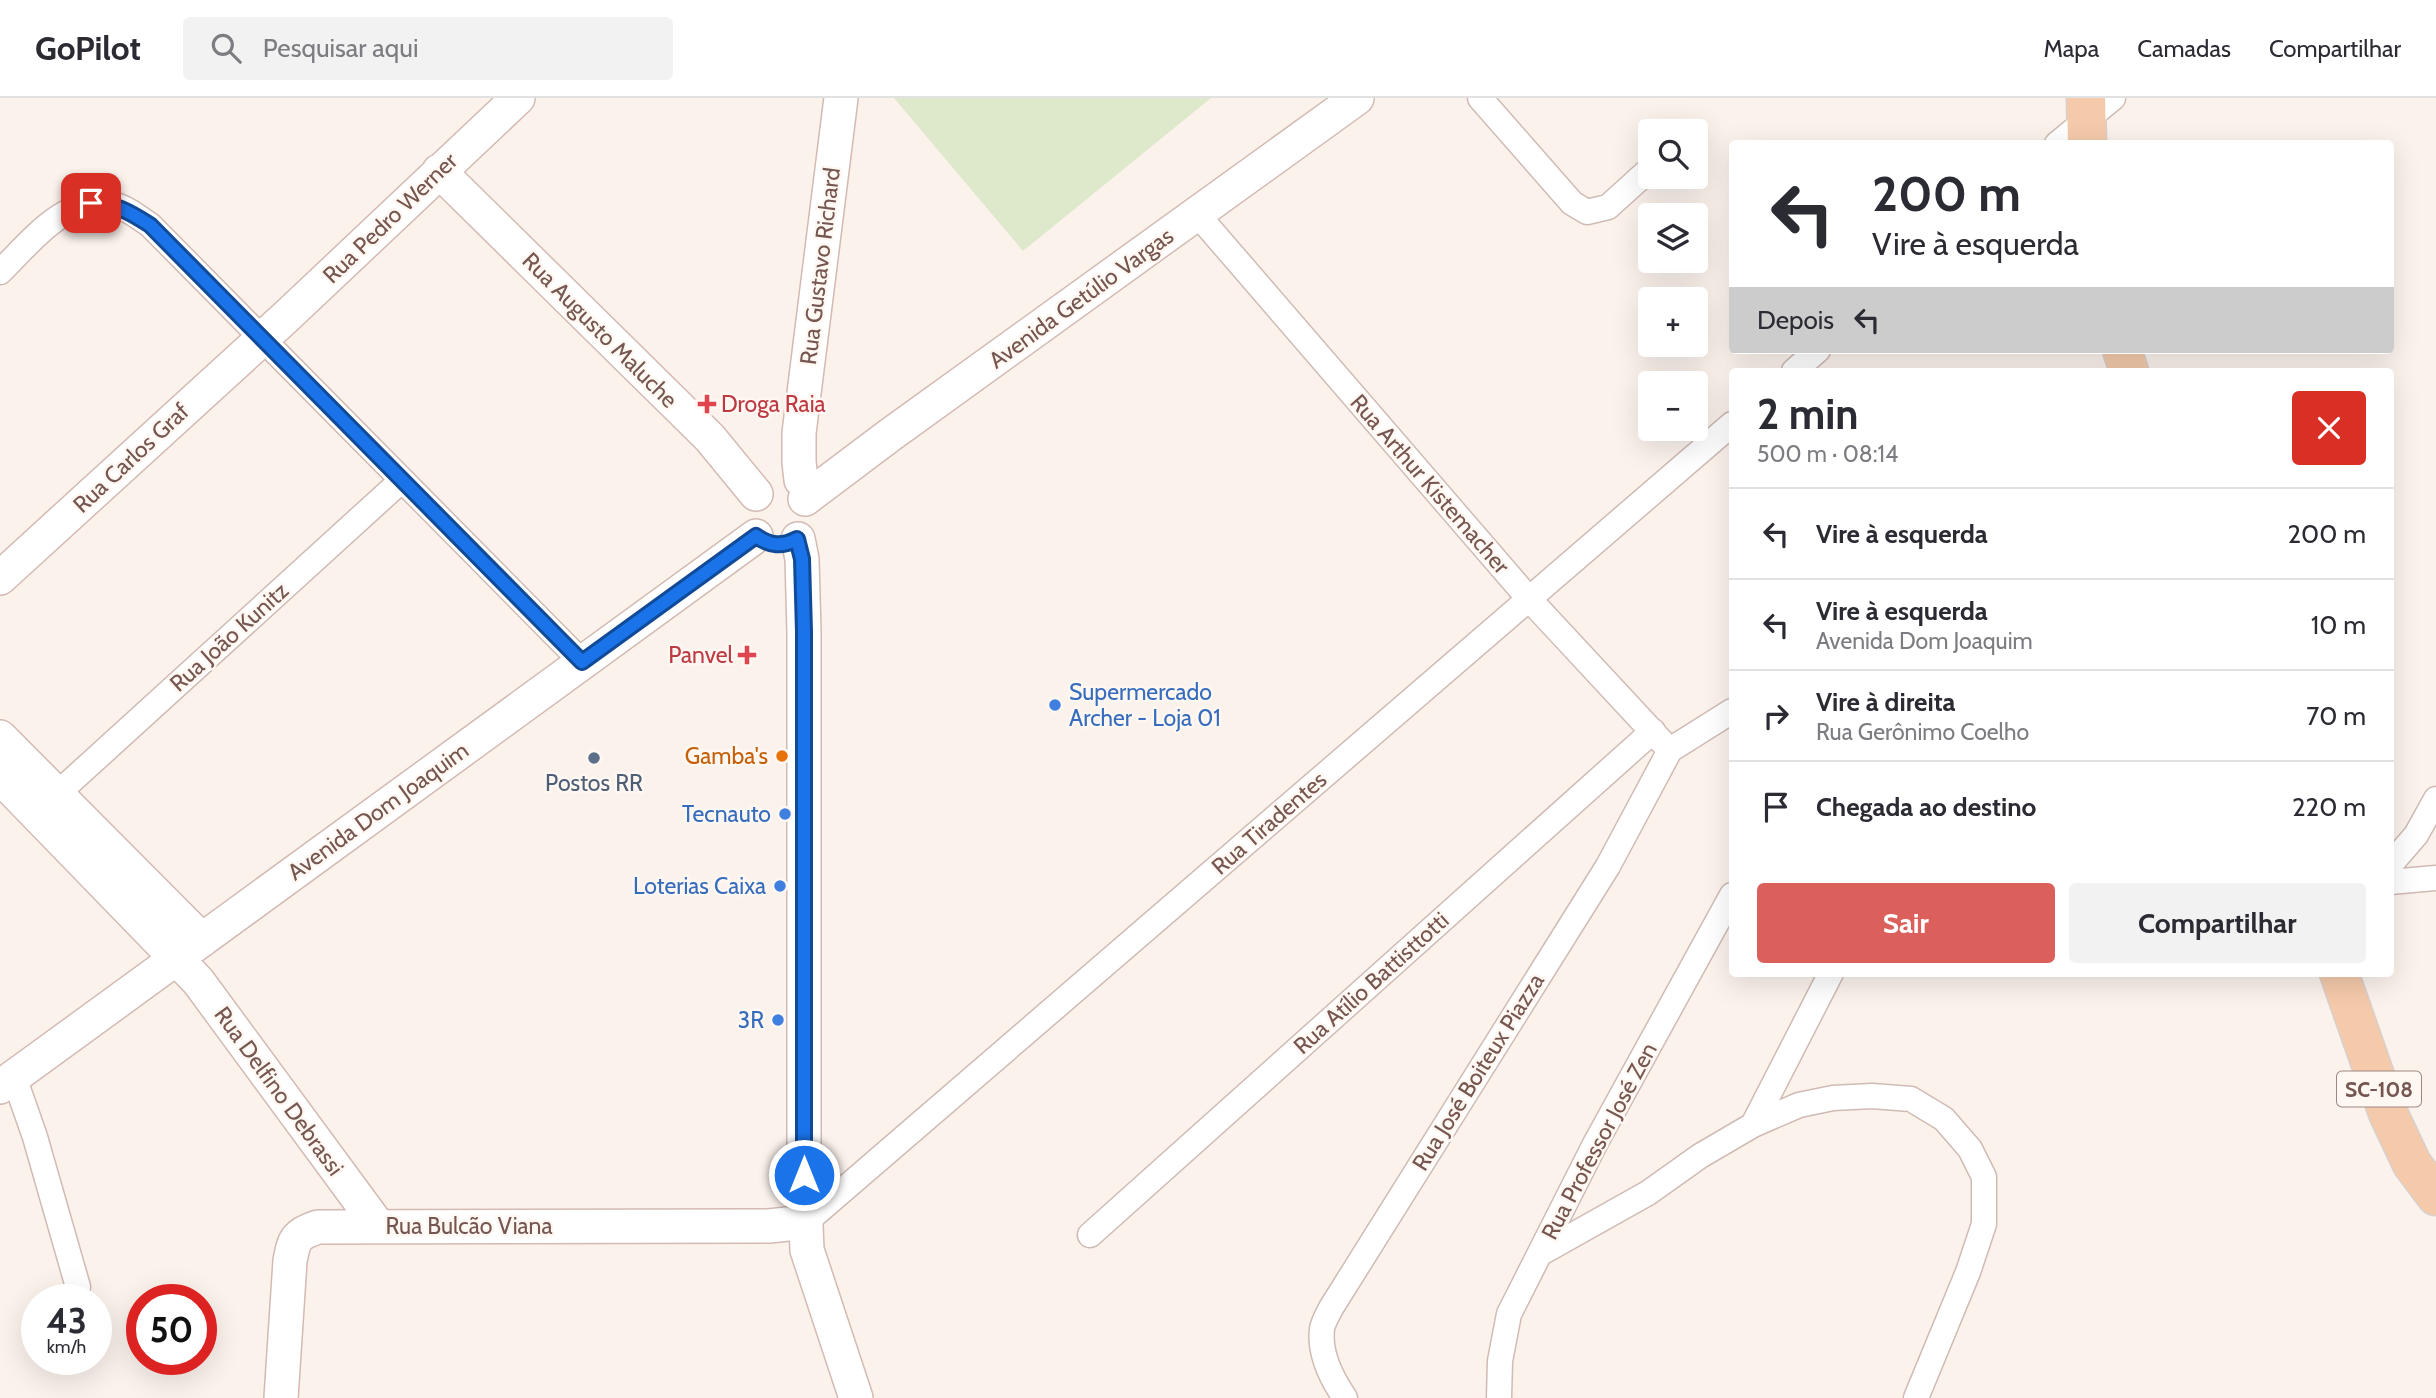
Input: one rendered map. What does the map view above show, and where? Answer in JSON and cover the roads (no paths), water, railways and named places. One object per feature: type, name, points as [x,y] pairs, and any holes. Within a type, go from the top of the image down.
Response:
[{"type":"main road","name":"Rua Pedro Werner","points":[[263,338],[518,98]]},
{"type":"main road","name":"Rua Gustavo Richard","points":[[790,491],[810,488],[801,480],[800,433],[841,98]]},
{"type":"main road","name":"Avenida Getúlio Vargas","points":[[790,491],[1197,214],[1357,98]]},
{"type":"main road","name":"Rua Augusto Maluche","points":[[439,171],[710,438],[790,491]]},
{"type":"main road","name":"Rua Carlos Graf","points":[[0,579],[263,338]]},
{"type":"main road","points":[[790,491],[808,508],[807,525],[797,539],[787,544],[765,542],[756,536],[750,526],[747,515],[749,503],[790,491]]},
{"type":"main road","name":"Avenida Dom Joaquim","points":[[7,1082],[756,536]]},
{"type":"main road","points":[[797,539],[802,559],[804,632],[804,1175],[807,1250],[856,1398]]},
{"type":"main road","points":[[0,737],[46,804]]},
{"type":"main road","points":[[0,776],[46,804]]},
{"type":"main road","name":"Rua Delfino Debrassi","points":[[46,804],[189,949],[198,981],[379,1227]]},
{"type":"main road","name":"SC-108","points":[[2340,977],[2388,1113],[2412,1164],[2436,1196]]},
{"type":"main road","name":"Rua Bulcão Viana","points":[[281,1398],[293,1244],[302,1233],[318,1227],[769,1226],[806,1222]]},
{"type":"street","points":[[1480,98],[1572,203],[1587,212],[1608,207],[1638,180]]},
{"type":"street","points":[[2062,140],[2093,114]]},
{"type":"street","points":[[0,272],[53,221],[75,207],[91,203],[110,204],[126,209],[150,225],[582,662]]},
{"type":"street","name":"Rua Arthur Kistemacher","points":[[1197,214],[1530,600],[1670,750]]},
{"type":"street","points":[[1797,368],[1813,354]]},
{"type":"street","name":"Rua Tiradentes","points":[[806,1222],[1729,427]]},
{"type":"street","name":"Rua João Kunitz","points":[[46,804],[402,480]]},
{"type":"street","points":[[1670,750],[1729,713]]},
{"type":"street","name":"Rua Atílio Battisttotti","points":[[1090,1235],[1653,732]]},
{"type":"street","name":"Rua José Boiteux Piazza","points":[[1345,1398],[1331,1377],[1324,1350],[1322,1329],[1331,1308],[1608,866],[1670,750]]},
{"type":"street","points":[[2394,860],[2416,835],[2436,799]]},
{"type":"street","points":[[2394,881],[2436,878]]},
{"type":"street","name":"Rua Professor José Zen","points":[[1499,1398],[1500,1362],[1509,1314],[1595,1144],[1729,900]]},
{"type":"street","points":[[1753,1125],[1829,977]]},
{"type":"street","points":[[7,1082],[35,1137],[77,1284]]},
{"type":"street","points":[[1541,1253],[1647,1193],[1700,1156],[1753,1125],[1799,1105],[1833,1098],[1872,1096],[1911,1099],[1944,1119],[1970,1149],[1984,1177],[1984,1224],[1968,1272],[1916,1398]]},
{"type":"place","name":"Droga Raia","points":[[707,404]]},
{"type":"place","name":"Panvel","points":[[747,655]]},
{"type":"place","name":"Supermercado Archer - Loja 01","points":[[1055,705]]},
{"type":"place","name":"Gamba's","points":[[782,756]]},
{"type":"place","name":"Postos RR","points":[[594,758]]},
{"type":"place","name":"Tecnauto","points":[[785,814]]},
{"type":"place","name":"Loterias Caixa","points":[[780,886]]},
{"type":"place","name":"3R","points":[[778,1020]]}]
